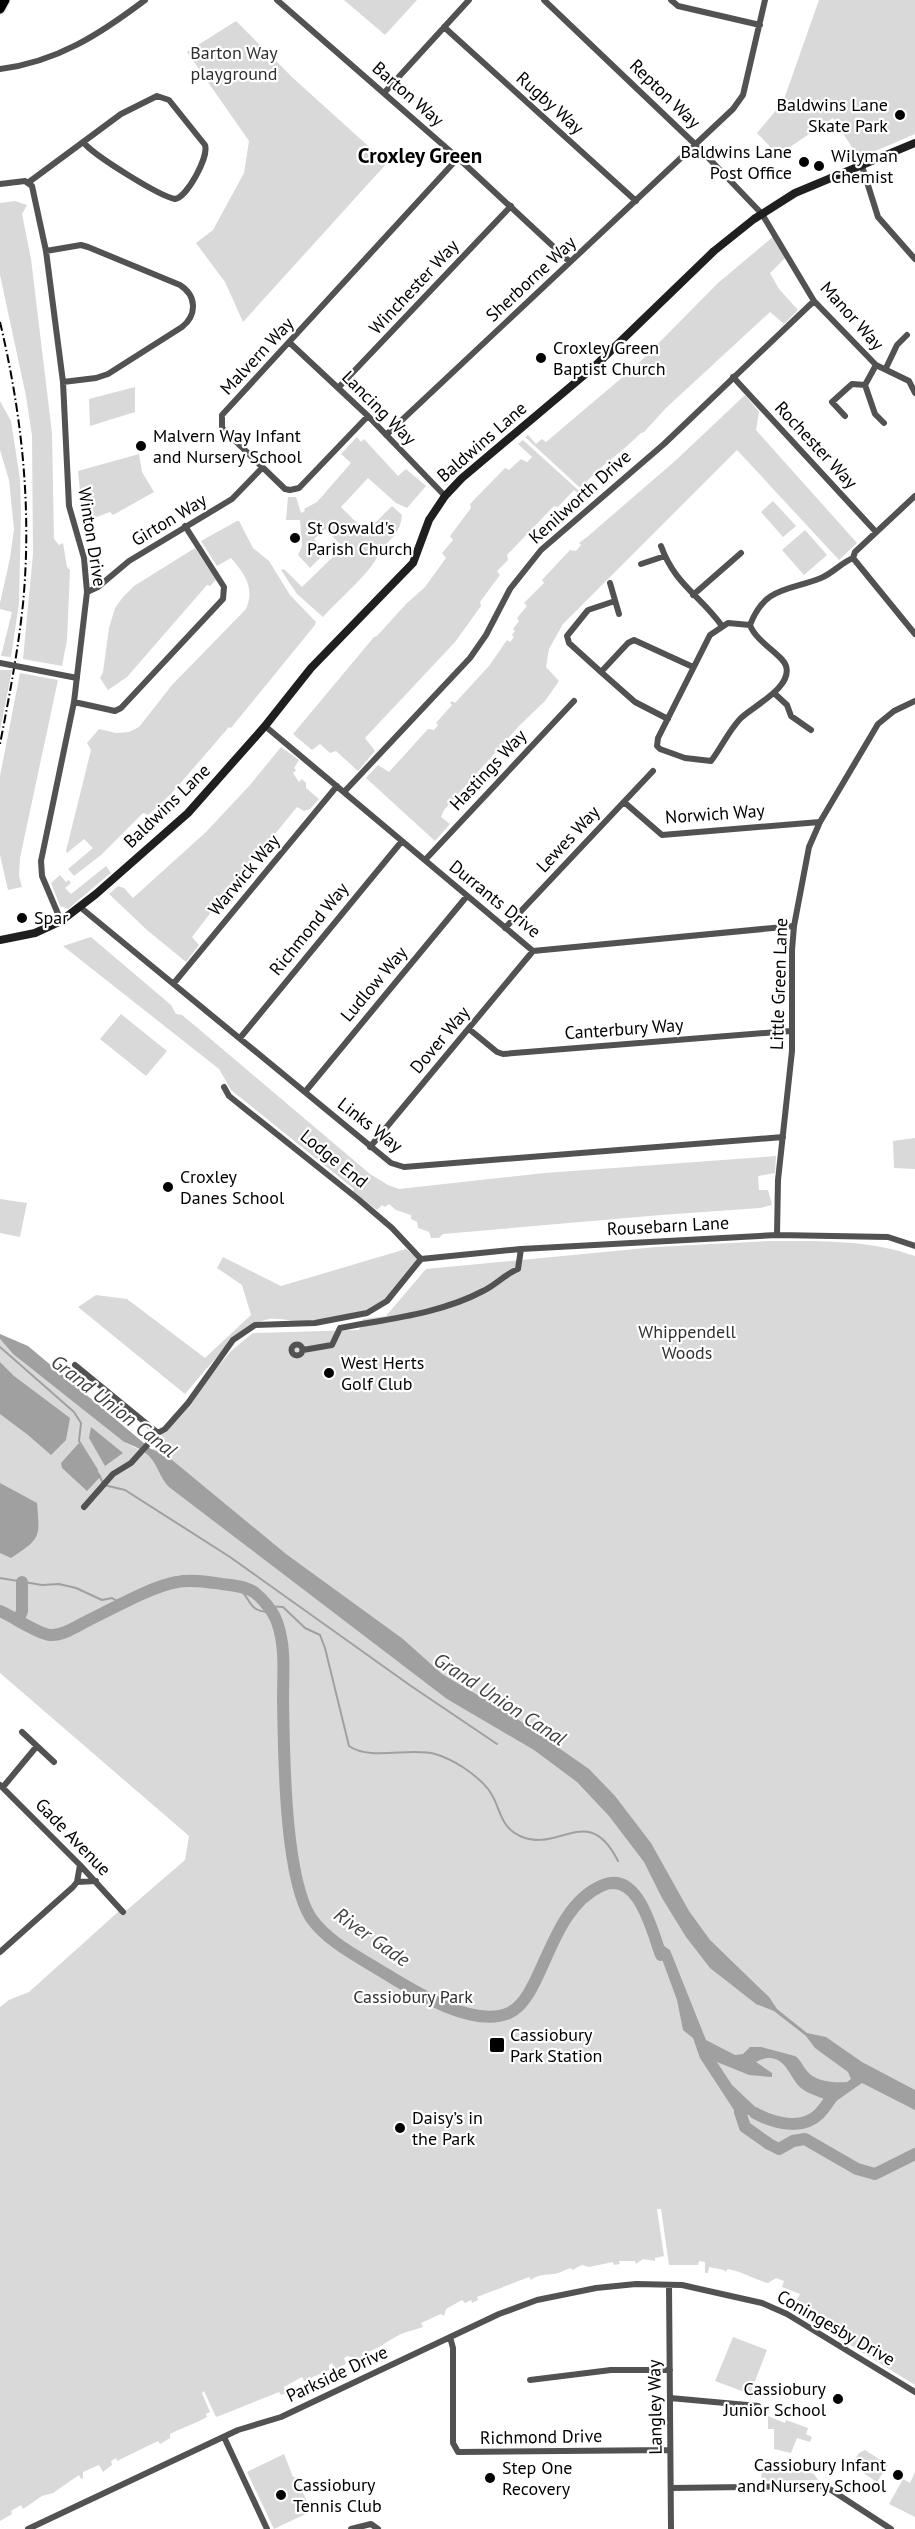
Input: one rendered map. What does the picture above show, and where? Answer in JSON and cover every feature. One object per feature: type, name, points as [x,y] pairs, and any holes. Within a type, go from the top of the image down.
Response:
[{"type":"main road","points":[[0,9],[5,0]]},
{"type":"street","points":[[0,69],[35,63],[59,55],[145,0]]},
{"type":"street","name":"Barton Way","points":[[277,0],[458,158],[570,262]]},
{"type":"street","points":[[384,93],[469,0]]},
{"type":"street","name":"Repton Way","points":[[544,0],[696,145],[762,214]]},
{"type":"street","points":[[671,0],[678,6],[760,25]]},
{"type":"street","name":"Sherborne Way","points":[[386,435],[734,109],[743,95],[765,0]]},
{"type":"street","name":"Rugby Way","points":[[444,27],[636,201]]},
{"type":"street","points":[[0,184],[29,182],[121,114],[161,96],[169,100],[206,145],[207,154],[184,195],[175,199],[99,156],[84,143]]},
{"type":"street","name":"Baldwins Lane","points":[[0,940],[35,933],[61,921],[188,813],[265,726],[311,668],[413,563],[429,520],[445,496],[462,478],[595,366],[714,251],[762,214],[795,193],[861,164],[914,146]]},
{"type":"street","name":"Malvern Way","points":[[368,416],[299,488],[290,490],[285,489],[222,428],[222,415],[291,343],[458,158]]},
{"type":"street","points":[[861,164],[878,217],[915,259]]},
{"type":"street","name":"Winton Drive","points":[[29,182],[33,189],[46,251],[63,382],[69,506],[84,558],[87,592],[74,702],[41,861],[42,876],[61,921]]},
{"type":"street","name":"Winchester Way","points":[[338,388],[511,206]]},
{"type":"street","name":"Manor Way","points":[[762,214],[814,301],[876,365],[909,381],[915,393]]},
{"type":"street","points":[[46,251],[81,245],[88,247],[180,285],[191,295],[193,305],[192,315],[187,323],[108,374],[96,378],[63,382]]},
{"type":"street","name":"Kenilworth Drive","points":[[344,792],[470,658],[486,635],[510,589],[541,550],[664,444],[814,301]]},
{"type":"street","points":[[886,368],[897,345],[907,335]]},
{"type":"street","name":"Lancing Way","points":[[291,343],[368,416],[445,496]]},
{"type":"street","points":[[876,365],[865,386],[875,414],[884,423]]},
{"type":"street","name":"Rochester Way","points":[[733,377],[876,532]]},
{"type":"street","points":[[845,416],[832,402],[852,384],[865,386]]},
{"type":"street","name":"Girton Way","points":[[87,592],[98,587],[129,561],[232,500],[262,468]]},
{"type":"street","points":[[750,625],[763,603],[773,593],[819,579],[853,558],[855,552],[915,496]]},
{"type":"street","points":[[74,702],[115,711],[121,708],[223,599],[224,587],[185,526]]},
{"type":"street","points":[[661,546],[674,574],[712,612],[722,626]]},
{"type":"street","points":[[693,595],[741,553]]},
{"type":"street","points":[[641,564],[665,556]]},
{"type":"street","points":[[853,558],[915,634]]},
{"type":"street","points":[[610,583],[619,614]]},
{"type":"street","points":[[615,601],[588,610],[567,636],[569,643],[635,702],[668,719]]},
{"type":"street","points":[[737,622],[750,625],[766,646],[786,664],[786,673],[774,693],[741,718],[711,761],[685,758],[664,751],[657,746],[668,719],[710,635],[722,626],[737,622]]},
{"type":"street","points":[[601,672],[627,643],[634,640],[693,667]]},
{"type":"street","points":[[0,663],[77,678]]},
{"type":"street","points":[[774,693],[787,705],[791,716],[811,730]]},
{"type":"street","name":"Hastings Way","points":[[425,860],[574,700]]},
{"type":"street","name":"Little Green Lane","points":[[777,1235],[778,1180],[792,1051],[790,1031],[794,926],[809,847],[820,822],[878,724],[894,711],[915,701]]},
{"type":"street","name":"Durrants Drive","points":[[265,726],[533,951],[794,926]]},
{"type":"street","name":"Lewes Way","points":[[505,928],[653,771]]},
{"type":"street","name":"Warwick Way","points":[[174,983],[337,786]]},
{"type":"street","name":"Norwich Way","points":[[624,802],[662,835],[820,822]]},
{"type":"street","name":"Richmond Way","points":[[240,1038],[402,841]]},
{"type":"street","name":"Ludlow Way","points":[[304,1092],[467,896]]},
{"type":"street","name":"Links Way","points":[[80,907],[391,1163],[404,1167],[783,1137]]},
{"type":"street","name":"Dover Way","points":[[370,1147],[533,951]]},
{"type":"street","name":"Canterbury Way","points":[[469,1029],[497,1052],[503,1054],[790,1031]]},
{"type":"street","name":"Lodge End","points":[[224,1087],[232,1099],[288,1141],[384,1221],[421,1259]]},
{"type":"street","name":"Rousebarn Lane","points":[[421,1259],[521,1249],[777,1235],[888,1237],[915,1246]]},
{"type":"street","points":[[303,1350],[332,1345],[339,1328],[420,1312],[484,1291],[519,1269],[521,1249]]},
{"type":"street","points":[[84,1507],[100,1487],[131,1463],[158,1433],[165,1429],[188,1403],[233,1340],[255,1326],[315,1323],[368,1313],[387,1301],[421,1259]]},
{"type":"street","points":[[75,1365],[158,1433]]},
{"type":"street","points":[[21,1732],[54,1762]]},
{"type":"street","points":[[2,1786],[37,1746]]},
{"type":"street","name":"Gade Avenue","points":[[2,1786],[96,1881],[123,1912]]},
{"type":"street","points":[[0,1952],[77,1882],[80,1865]]},
{"type":"street","points":[[77,1882],[96,1881]]},
{"type":"street","name":"Parkside Drive","points":[[28,2529],[224,2437],[287,2414],[519,2306],[560,2295],[614,2285],[669,2285]]},
{"type":"street","name":"Langley Way","points":[[669,2285],[671,2529]]},
{"type":"street","name":"Coningesby Drive","points":[[669,2285],[706,2289],[777,2308],[915,2392]]},
{"type":"street","name":"Richmond Drive","points":[[450,2337],[453,2348],[453,2443],[458,2452],[670,2450]]},
{"type":"street","points":[[530,2380],[611,2370],[669,2370]]},
{"type":"street","points":[[670,2398],[758,2406]]},
{"type":"street","points":[[224,2437],[267,2529]]},
{"type":"street","points":[[670,2488],[825,2487],[891,2529]]},
{"type":"street","points":[[351,2529],[371,2524],[378,2529]]},
{"type":"green space","points":[[344,0],[417,0],[385,35]]},
{"type":"green space","points":[[819,0],[915,0],[915,134],[859,158],[833,118],[778,155],[757,133],[783,102]]},
{"type":"green space","name":"Barton Way playground","points":[[236,21],[293,78],[387,163],[243,322],[225,282],[196,243],[213,230],[244,173],[249,141],[187,52]]},
{"type":"green space","points":[[15,201],[27,205],[22,214],[31,259],[52,433],[54,539],[59,545],[63,543],[67,567],[70,570],[67,640],[62,666],[23,659],[33,554],[32,436],[26,396],[0,275],[0,203]]},
{"type":"green space","points":[[774,236],[785,258],[770,273],[779,289],[798,310],[784,324],[770,312],[666,408],[644,432],[585,483],[594,493],[590,497],[525,437],[528,435],[536,444],[542,439],[546,442],[637,365],[718,283]]},
{"type":"green space","points":[[135,387],[135,412],[90,426],[89,399]]},
{"type":"green space","points":[[745,395],[759,412],[756,430],[857,543],[839,560],[737,450],[563,624],[549,649],[546,667],[559,681],[545,701],[519,726],[444,810],[441,817],[450,824],[435,841],[366,778],[378,765],[389,772],[428,729],[434,730],[438,725],[436,723],[452,705],[450,703],[452,701],[455,703],[489,666],[507,640],[510,642],[514,637],[513,629],[519,621],[517,618],[527,606],[524,603],[544,583],[542,580],[570,550],[576,551],[581,545],[579,543],[675,461]]},
{"type":"green space","points":[[0,401],[11,421],[20,479],[19,603],[11,657],[1,656],[12,612],[0,609],[0,603],[14,529],[9,480],[0,450]]},
{"type":"green space","points":[[357,437],[361,442],[364,439],[398,476],[406,469],[426,486],[407,508],[396,503],[368,478],[341,507],[366,532],[392,506],[402,515],[397,531],[379,552],[371,567],[323,617],[297,594],[281,570],[284,569],[302,587],[343,547],[325,529],[314,539],[326,552],[310,568],[298,555],[302,546],[300,520],[286,520],[288,497],[296,497],[301,513],[317,502],[351,463],[341,454]]},
{"type":"green space","points":[[523,440],[588,499],[574,490],[558,507],[554,506],[507,555],[508,560],[497,571],[500,575],[455,642],[365,738],[375,751],[358,771],[336,751],[330,753],[320,744],[312,750],[293,734],[374,637],[425,587],[446,558],[442,553],[453,540],[450,536],[471,508],[470,504],[505,468],[509,470],[521,459],[527,462],[532,457],[518,444]]},
{"type":"green space","points":[[139,454],[142,472],[154,492],[113,515],[110,512],[83,522],[78,471]]},
{"type":"green space","points":[[773,501],[796,526],[783,537],[761,512]]},
{"type":"green space","points":[[237,521],[253,548],[269,561],[290,595],[316,622],[315,625],[231,728],[229,727],[171,794],[148,815],[143,813],[101,855],[74,876],[68,869],[93,848],[84,839],[67,853],[66,851],[91,750],[87,743],[99,729],[116,733],[129,732],[139,727],[172,685],[246,609],[249,601],[249,588],[241,570],[231,558],[217,566],[201,541]]},
{"type":"green space","points":[[805,530],[827,555],[804,575],[782,550]]},
{"type":"green space","points":[[195,548],[216,580],[210,586],[207,585],[127,677],[108,690],[100,678],[115,608],[134,586]]},
{"type":"green space","points":[[0,670],[12,670],[0,731]]},
{"type":"green space","points":[[20,673],[58,680],[20,858],[19,876],[22,887],[8,890],[0,855],[0,776]]},
{"type":"green space","points":[[281,747],[299,760],[293,773],[299,782],[302,779],[306,783],[306,788],[319,799],[310,809],[304,811],[297,807],[253,861],[251,860],[192,937],[199,945],[186,962],[147,930],[109,894],[118,886],[124,888],[133,898],[206,832],[250,785]]},
{"type":"green space","points":[[106,866],[111,873],[68,909],[60,906],[51,883],[60,875],[66,882],[69,880],[71,883],[65,888],[71,894]]},
{"type":"green space","points":[[91,937],[171,1005],[176,1014],[182,1015],[370,1174],[388,1185],[399,1189],[545,1173],[776,1156],[775,1173],[758,1176],[759,1190],[768,1190],[772,1205],[760,1208],[443,1234],[439,1238],[431,1238],[429,1232],[418,1228],[417,1222],[411,1219],[411,1215],[396,1210],[389,1204],[385,1207],[382,1205],[377,1210],[353,1192],[354,1189],[231,1090],[219,1069],[63,946]]},
{"type":"green space","points":[[121,1014],[167,1051],[146,1076],[100,1039]]},
{"type":"green space","points":[[915,1138],[915,1169],[894,1168],[893,1141]]},
{"type":"green space","points":[[0,1199],[27,1203],[20,1237],[0,1233]]},
{"type":"green space","points":[[767,1241],[823,1241],[860,1244],[879,1246],[915,1256],[915,2385],[792,2309],[800,2294],[782,2287],[784,2281],[776,2278],[768,2283],[734,2270],[728,2269],[725,2272],[709,2267],[708,2273],[705,2273],[705,2262],[699,2261],[698,2265],[669,2265],[661,2209],[657,2209],[664,2256],[655,2258],[655,2261],[643,2259],[636,2264],[635,2261],[619,2261],[620,2264],[614,2265],[613,2262],[589,2267],[582,2265],[572,2270],[571,2268],[531,2280],[529,2277],[477,2297],[478,2300],[472,2303],[471,2300],[465,2303],[462,2300],[446,2309],[444,2316],[441,2314],[421,2323],[423,2327],[405,2332],[377,2348],[362,2353],[363,2356],[355,2359],[348,2356],[344,2358],[346,2364],[335,2369],[332,2363],[329,2365],[329,2370],[304,2381],[302,2377],[284,2387],[286,2393],[281,2395],[279,2392],[216,2417],[204,2391],[202,2393],[210,2412],[206,2414],[207,2417],[170,2434],[170,2438],[160,2444],[158,2441],[117,2461],[116,2458],[111,2461],[112,2465],[103,2472],[99,2465],[83,2472],[83,2478],[81,2479],[79,2475],[53,2493],[42,2496],[23,2509],[21,2505],[0,2521],[0,2007],[9,2000],[29,1992],[118,1912],[127,1910],[185,1860],[189,1836],[0,1673],[0,1339],[13,1354],[124,1442],[144,1452],[155,1448],[165,1429],[231,1351],[253,1333],[359,1330],[363,1319],[386,1316],[426,1269],[656,1247]]},
{"type":"green space","points":[[406,1249],[417,1258],[410,1276],[386,1301],[353,1315],[335,1318],[262,1321],[230,1343],[185,1394],[78,1307],[96,1295],[127,1299],[205,1358],[251,1315],[242,1285],[217,1268],[223,1257],[281,1286]]},
{"type":"green space","points":[[733,2337],[767,2350],[750,2394],[715,2381]]},
{"type":"green space","points":[[768,2416],[785,2423],[786,2420],[808,2428],[806,2434],[812,2437],[810,2442],[797,2438],[791,2453],[774,2449],[774,2429],[768,2429]]},
{"type":"green space","points":[[865,2450],[888,2465],[877,2482],[851,2465],[859,2453]]},
{"type":"green space","name":"Cassiobury Tennis Club","points":[[284,2454],[293,2477],[312,2511],[274,2529],[247,2472]]},
{"type":"green space","points":[[766,2459],[814,2474],[818,2480],[761,2481]]},
{"type":"green space","points":[[915,2472],[915,2517],[889,2504],[903,2479],[910,2483]]},
{"type":"shaded area","points":[[0,1334],[28,1346],[151,1449],[166,1455],[286,1554],[403,1639],[442,1674],[513,1716],[589,1769],[615,1796],[651,1843],[689,1911],[710,1940],[769,1997],[777,2009],[807,2033],[826,2037],[862,2062],[915,2090],[915,2110],[862,2083],[826,2106],[824,2099],[801,2088],[784,2066],[773,2058],[765,2058],[756,2062],[772,2073],[772,2077],[749,2075],[717,2062],[732,2085],[770,2121],[745,2114],[745,2127],[700,2058],[693,2038],[683,2030],[677,2000],[655,1940],[670,1950],[706,2040],[735,2055],[743,2054],[750,2047],[761,2047],[795,2056],[811,2075],[826,2081],[847,2082],[851,2079],[848,2072],[815,2048],[806,2036],[774,2011],[756,2004],[710,1968],[686,1937],[662,1898],[644,1862],[609,1816],[577,1782],[534,1750],[447,1699],[169,1487],[147,1454],[124,1442],[13,1354],[0,1339]]},
{"type":"shaded area","points":[[0,1362],[14,1376],[70,1418],[66,1440],[51,1455],[0,1414]]},
{"type":"shaded area","points":[[91,1427],[123,1453],[105,1466],[89,1438]]},
{"type":"shaded area","points":[[79,1443],[101,1476],[87,1491],[62,1468],[61,1463]]},
{"type":"shaded area","points":[[0,1483],[37,1503],[38,1531],[36,1536],[28,1546],[11,1558],[0,1553]]},
{"type":"waterway","points":[[0,1347],[74,1412],[81,1423],[79,1441],[97,1470]]},
{"type":"waterway","points":[[99,1475],[104,1485],[125,1490],[230,1557],[411,1686],[497,1744]]},
{"type":"waterway","points":[[0,1578],[42,1585],[59,1584],[76,1588],[102,1600],[112,1598],[122,1604]]},
{"type":"waterway","name":"River Gade","points":[[0,1611],[38,1631],[55,1635],[71,1630],[145,1593],[177,1582],[200,1581],[234,1585],[254,1592],[275,1618],[282,1641],[287,1812],[295,1873],[302,1899],[311,1918],[334,1941],[425,1997],[460,2012],[478,2016],[494,2017],[509,2013],[521,2004],[531,1990],[569,1914],[583,1898],[601,1886],[614,1883],[625,1886],[642,1905],[661,1955]]},
{"type":"waterway","points":[[19,1619],[22,1611],[22,1582]]},
{"type":"waterway","points":[[239,1587],[255,1608],[271,1612]]},
{"type":"waterway","points":[[267,1606],[283,1607],[305,1628],[320,1635],[349,1746],[368,1753],[425,1752],[442,1756],[464,1768],[483,1783],[492,1795],[504,1821],[513,1832],[534,1840],[584,1831],[596,1834],[607,1843],[618,1861]]},
{"type":"waterway","points":[[755,2113],[770,2120],[796,2124],[819,2114],[834,2094]]},
{"type":"waterway","name":"River Gade","points":[[740,2112],[745,2127],[779,2149],[793,2141],[805,2139],[857,2169],[875,2174],[915,2154]]},
{"type":"railway","points":[[0,322],[19,427],[26,533],[21,622],[0,744]]},
{"type":"place","name":"Baldwins Lane Skate Park","points":[[900,115]]},
{"type":"place","name":"Baldwins Lane Post Office","points":[[804,162]]},
{"type":"place","name":"Wilyman Chemist","points":[[819,166]]},
{"type":"place","name":"Croxley Green Baptist Church","points":[[541,358]]},
{"type":"place","name":"Malvern Way Infant and Nursery School","points":[[141,446]]},
{"type":"place","name":"St Oswald's Parish Church","points":[[295,538]]},
{"type":"place","name":"Spar","points":[[22,918]]},
{"type":"place","name":"Croxley Danes School","points":[[168,1187]]},
{"type":"place","name":"West Herts Golf Club","points":[[329,1373]]},
{"type":"place","name":"Cassiobury Park Station","points":[[497,2045]]},
{"type":"place","name":"Daisy’s in the Park","points":[[400,2128]]},
{"type":"place","name":"Cassiobury Junior School","points":[[838,2399]]},
{"type":"place","name":"Cassiobury Infant and Nursery School","points":[[898,2475]]},
{"type":"place","name":"Step One Recovery","points":[[490,2478]]},
{"type":"place","name":"Cassiobury Tennis Club","points":[[281,2495]]},
{"type":"district","name":"Croxley Green","points":[[420,156]]},
{"type":"park label","name":"Whippendell Woods","points":[[687,1342]]},
{"type":"park label","name":"Cassiobury Park","points":[[413,1997]]},
{"type":"water label","name":"Grand Union Canal","points":[[114,1406]]},
{"type":"water label","name":"Grand Union Canal","points":[[500,1699]]}]
